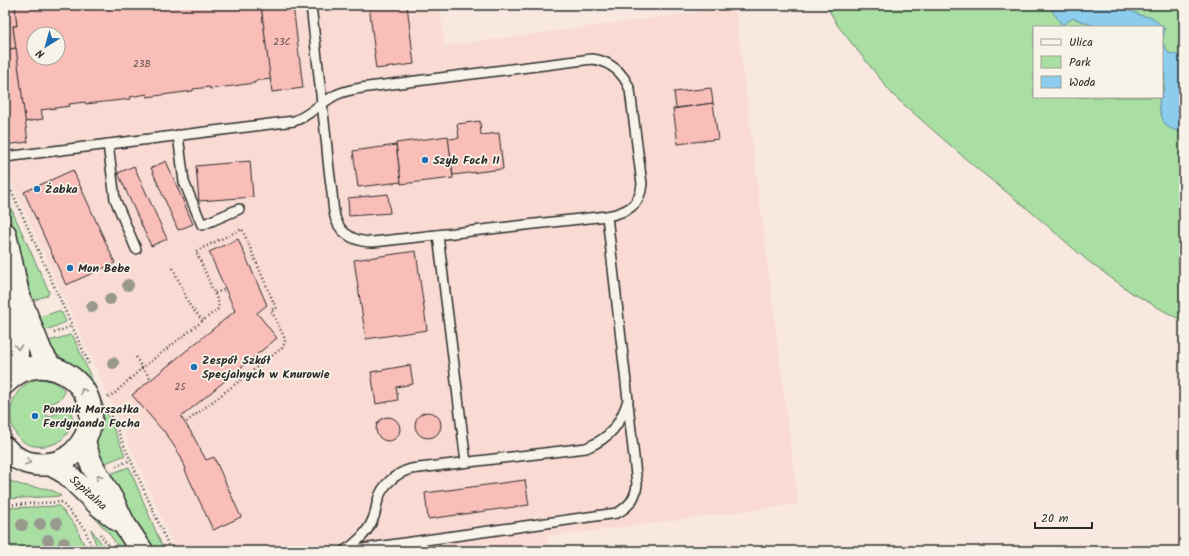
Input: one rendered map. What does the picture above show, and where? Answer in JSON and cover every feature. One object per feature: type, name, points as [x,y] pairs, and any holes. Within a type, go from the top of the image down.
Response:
[{"type":"street","points":[[5,234],[18,294],[41,352],[51,368]]},
{"type":"street","points":[[9,380],[17,355],[18,294]]},
{"type":"street","points":[[6,450],[15,457],[28,463],[42,465],[57,462],[70,456],[79,448],[89,430],[90,418],[89,403],[84,392],[78,383],[61,371],[43,367],[30,368],[24,370],[9,380]]},
{"type":"street","name":"Szpitalna","points":[[84,441],[89,458],[124,524],[142,551]]},
{"type":"street","name":"Szpitalna","points":[[50,464],[66,473],[100,506],[124,524]]},
{"type":"lane","points":[[5,157],[294,121],[300,119],[322,104],[330,98],[340,93],[368,87],[585,59],[604,62],[620,72],[628,82],[642,184],[638,199],[634,204],[622,212],[607,216],[373,242],[364,242],[348,236],[336,221],[333,209],[322,104],[311,5]]},
{"type":"lane","points":[[178,135],[184,182],[202,225],[239,209]]},
{"type":"lane","points":[[108,144],[115,199],[136,249]]},
{"type":"lane","points":[[348,551],[609,514],[621,511],[628,506],[634,497],[637,484],[607,216]]},
{"type":"lane","points":[[438,235],[466,462]]},
{"type":"lane","points":[[344,551],[353,545],[365,533],[374,518],[381,493],[397,475],[411,469],[579,449],[592,445],[605,438],[613,430],[620,420],[628,400]]},
{"type":"path","points":[[104,399],[115,393],[142,368],[218,309],[219,304],[215,293],[196,251],[242,229],[276,308],[271,310],[285,339],[285,343],[282,348],[185,423]]},
{"type":"path","points":[[173,268],[190,306],[203,321]]},
{"type":"path","points":[[215,293],[226,288]]},
{"type":"path","points":[[136,357],[142,368],[151,379]]},
{"type":"path","points":[[5,505],[61,502],[83,526],[93,551]]},
{"type":"shaded area","points":[[5,5],[439,5],[445,46],[735,7],[798,504],[547,536],[548,551],[323,551],[321,544],[292,551],[176,551],[73,317],[5,168]]},
{"type":"green space","points":[[826,5],[1184,5],[1184,322],[1132,293],[1088,261],[1029,210],[975,167],[893,95],[838,26]]},
{"type":"green space","points":[[5,195],[49,292],[48,295],[35,300],[32,298],[15,233],[5,202]]},
{"type":"green space","points":[[58,311],[62,313],[66,322],[44,331],[38,320],[40,317]]},
{"type":"green space","points":[[70,335],[73,336],[125,455],[101,465],[96,457],[81,372],[58,355],[46,342]]},
{"type":"green space","points":[[41,379],[62,387],[64,391],[61,398],[43,407],[48,417],[66,410],[71,413],[73,419],[68,433],[62,440],[45,446],[30,445],[20,439],[13,428],[11,416],[12,404],[18,392],[28,383]]},
{"type":"green space","points":[[129,467],[164,551],[153,551],[107,475]]},
{"type":"green space","points":[[5,478],[21,485],[49,489],[61,496],[5,499]]},
{"type":"green space","points":[[76,498],[109,525],[120,537],[128,549],[127,551],[121,551],[108,532]]},
{"type":"green space","points":[[59,506],[75,525],[87,551],[5,551],[5,508]]},
{"type":"green space","points":[[91,529],[107,551],[98,551]]},
{"type":"water","points":[[1048,5],[1123,5],[1123,8],[1143,16],[1152,17],[1162,26],[1094,26],[1073,18],[1062,25]]},
{"type":"water","points":[[1163,44],[1169,53],[1184,55],[1184,133],[1168,127],[1164,122],[1161,113],[1159,100],[1160,98],[1163,98],[1165,73],[1163,68]]},
{"type":"building","points":[[5,5],[15,5],[17,26],[13,26],[16,48],[5,50]]},
{"type":"building","points":[[24,5],[261,5],[271,79],[255,81],[255,83],[210,89],[210,87],[193,89],[193,91],[147,97],[147,94],[130,97],[131,99],[86,104],[85,102],[69,104],[70,106],[41,110],[43,119],[25,122],[13,26],[17,26],[15,6]]},
{"type":"building","points":[[261,5],[293,5],[303,88],[272,92]]},
{"type":"building","points":[[369,5],[407,5],[414,64],[376,69]]},
{"type":"building","points":[[16,48],[28,142],[5,145],[5,50]]},
{"type":"building","points":[[711,88],[713,103],[676,108],[674,92]]},
{"type":"building","points":[[713,103],[718,139],[678,144],[673,109]]},
{"type":"building","points":[[480,121],[481,135],[499,133],[503,169],[453,175],[448,139],[459,138],[457,124]]},
{"type":"building","name":"Szyb Foch II","points":[[448,136],[453,178],[401,184],[396,143]]},
{"type":"building","points":[[396,145],[401,182],[358,187],[353,151]]},
{"type":"building","points":[[166,161],[193,224],[178,230],[151,168]]},
{"type":"building","points":[[250,161],[253,197],[199,201],[196,166]]},
{"type":"building","points":[[134,166],[167,239],[151,246],[118,173]]},
{"type":"building","points":[[73,170],[115,263],[66,285],[24,192]]},
{"type":"building","points":[[388,194],[390,213],[349,216],[348,198]]},
{"type":"building","points":[[238,239],[267,305],[257,313],[277,338],[181,417],[206,460],[214,457],[241,517],[213,530],[185,470],[186,469],[180,455],[164,431],[132,395],[235,311],[209,252]]},
{"type":"building","points":[[416,251],[427,330],[366,339],[354,260]]},
{"type":"building","points":[[410,365],[413,384],[396,387],[398,400],[376,404],[371,372]]},
{"type":"building","points":[[428,412],[437,416],[441,425],[437,434],[428,438],[419,434],[415,425],[419,416]]},
{"type":"building","points":[[383,417],[393,417],[400,424],[400,434],[393,441],[383,441],[376,434],[376,424]]},
{"type":"building","points":[[525,480],[529,505],[428,519],[425,493]]},
{"type":"place","name":"Szyb Foch II","points":[[425,160]]},
{"type":"place","name":"Żabka","points":[[37,189]]},
{"type":"place","name":"Mon Bebe","points":[[70,268]]},
{"type":"place","name":"Zespół Szkół Specjalnych w Knurowie","points":[[194,367]]},
{"type":"place","name":"Pomnik Marszałka Ferdynanda Focha","points":[[35,416]]}]
